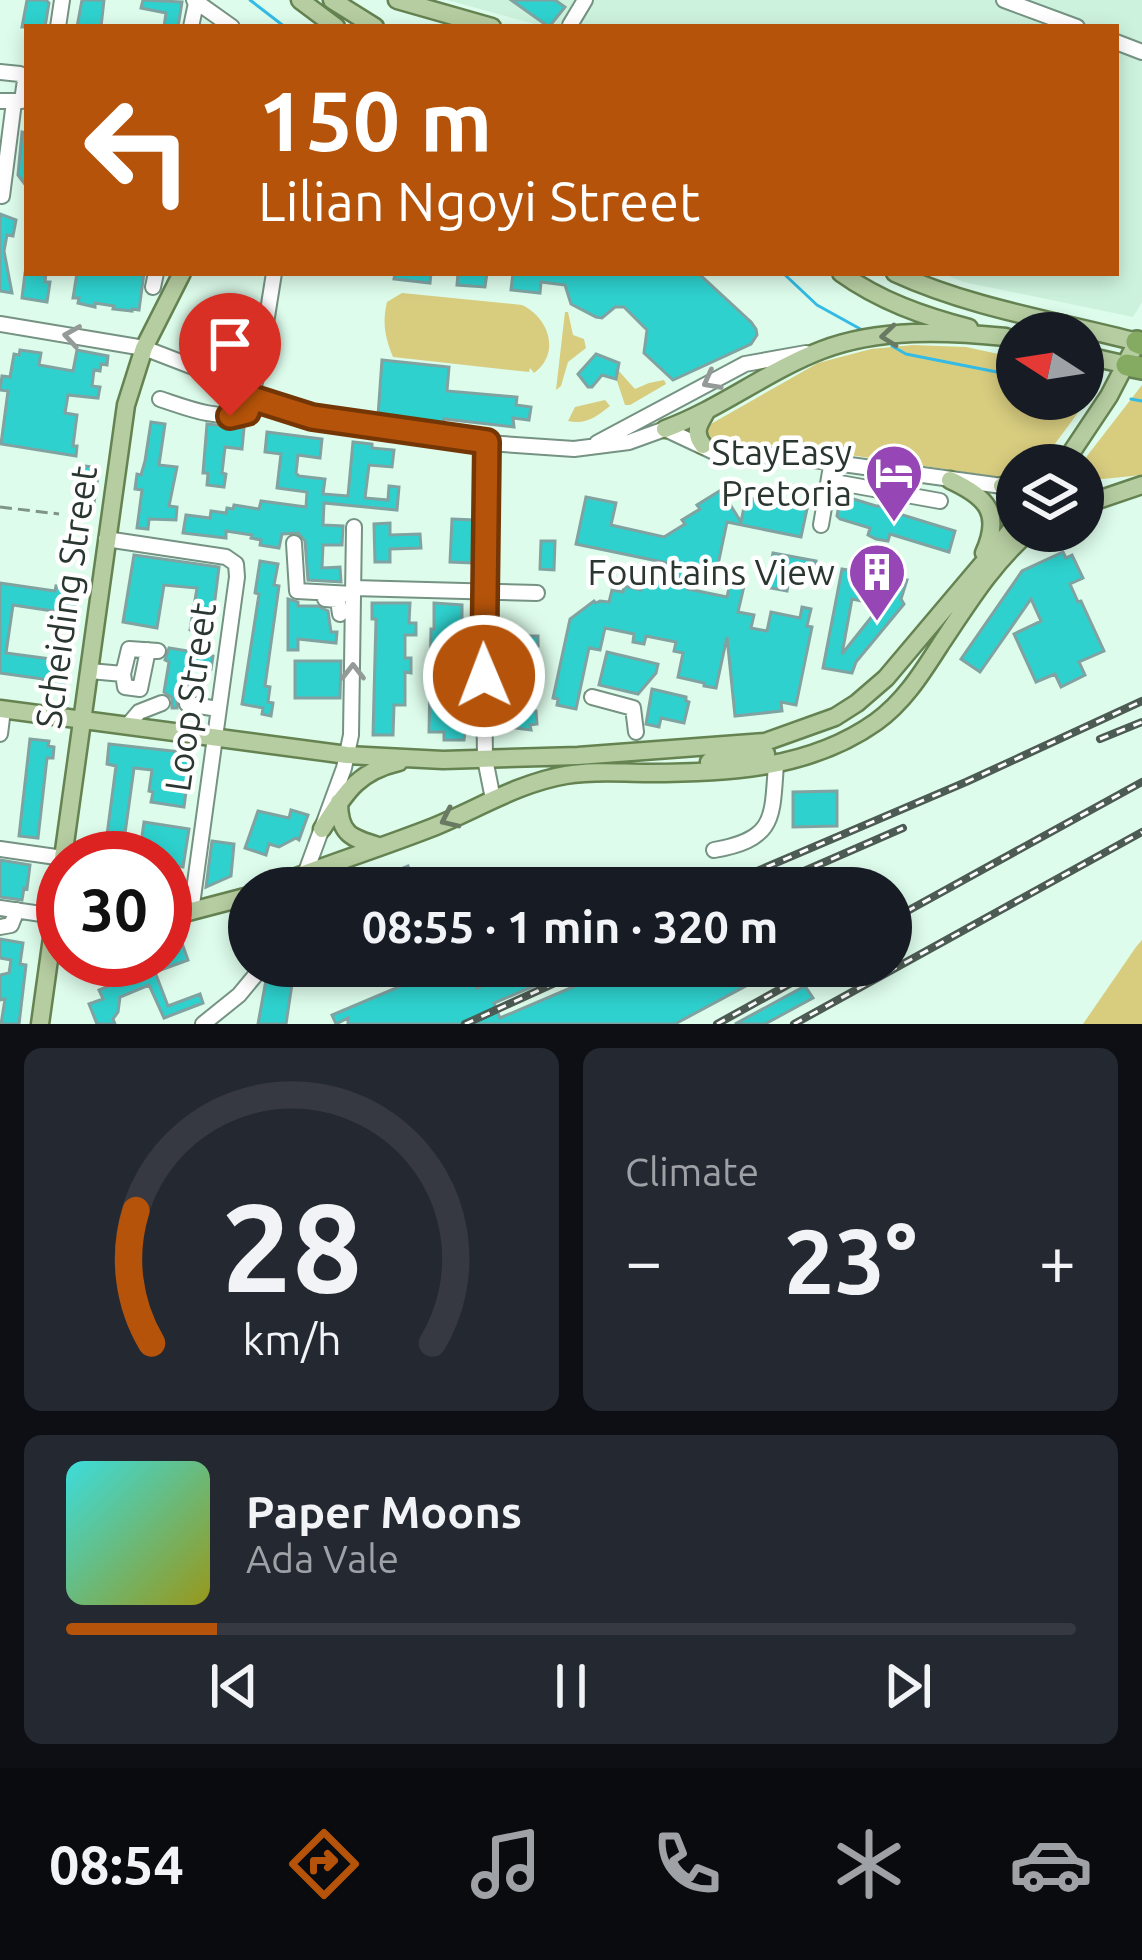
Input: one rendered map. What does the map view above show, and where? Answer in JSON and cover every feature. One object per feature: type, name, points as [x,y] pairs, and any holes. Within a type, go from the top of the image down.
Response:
[{"type":"main road","points":[[300,0],[337,15]]},
{"type":"main road","points":[[397,0],[483,24]]},
{"type":"main road","name":"Scheiding Street","points":[[67,831],[126,405],[144,348],[180,276]]},
{"type":"main road","points":[[846,276],[899,305],[996,334]]},
{"type":"main road","points":[[902,276],[982,303],[1140,339],[1134,366],[1077,444]]},
{"type":"main road","points":[[664,429],[822,350],[882,336],[996,337]]},
{"type":"main road","points":[[1104,360],[1134,366]]},
{"type":"main road","points":[[703,445],[697,432],[707,411]]},
{"type":"main road","points":[[332,867],[526,785],[596,771],[732,771],[779,763],[843,742],[880,719],[918,679],[973,585],[987,548],[992,521],[983,500],[950,479]]},
{"type":"main road","points":[[1104,489],[1142,484]]},
{"type":"main road","points":[[1104,498],[1142,484]]},
{"type":"main road","points":[[322,829],[354,783],[371,770],[395,762],[765,742],[842,712],[858,719],[899,688],[997,552]]},
{"type":"main road","points":[[973,585],[1007,552]]},
{"type":"main road","points":[[2,710],[347,754],[443,760]]},
{"type":"main road","points":[[585,755],[608,762],[687,764],[766,754],[779,763]]},
{"type":"main road","points":[[339,802],[346,831],[357,840],[379,846]]},
{"type":"main road","points":[[192,912],[228,904]]},
{"type":"main road","name":"Scheiding Street","points":[[40,1024],[45,987]]},
{"type":"street","points":[[1004,0],[1069,24]]},
{"type":"street","points":[[195,1],[228,24]]},
{"type":"street","points":[[0,72],[23,76],[24,98],[19,103],[7,101],[2,196]]},
{"type":"street","points":[[160,399],[230,416],[247,412],[273,276]]},
{"type":"street","points":[[0,324],[144,348],[196,368],[252,398],[312,417],[487,442],[586,448],[629,442],[664,429],[721,453],[832,461],[996,484]]},
{"type":"street","points":[[586,448],[745,364],[822,350]]},
{"type":"street","points":[[487,442],[485,759],[493,799]]},
{"type":"street","points":[[820,525],[832,461]]},
{"type":"street","points":[[829,481],[940,502]]},
{"type":"street","points":[[308,867],[347,754],[353,710],[348,601],[354,527]]},
{"type":"street","name":"Loop Street","points":[[106,539],[235,561],[237,577],[192,904]]},
{"type":"street","points":[[294,543],[295,587],[348,601]]},
{"type":"street","points":[[302,598],[348,601],[537,593]]},
{"type":"street","points":[[129,649],[153,650],[140,689],[125,687],[123,674],[129,649]]},
{"type":"street","points":[[90,671],[123,674]]},
{"type":"street","points":[[592,697],[633,708],[632,732],[619,753]]},
{"type":"street","points":[[127,726],[139,712],[162,703]]},
{"type":"street","points":[[184,733],[188,704],[218,709]]},
{"type":"street","points":[[0,734],[2,710]]},
{"type":"street","points":[[751,828],[710,852],[763,831],[774,806],[779,763]]},
{"type":"street","points":[[0,849],[36,854]]},
{"type":"street","points":[[0,908],[36,913]]},
{"type":"street","points":[[0,927],[11,926],[17,910]]},
{"type":"street","points":[[203,1024],[246,987]]},
{"type":"path","points":[[0,506],[59,514]]},
{"type":"shaded area","points":[[447,0],[1142,0],[1142,302],[1133,317],[949,276],[1119,276],[1119,24],[535,24]]},
{"type":"shaded area","points":[[402,293],[522,305],[545,327],[547,356],[534,373],[530,368],[529,372],[393,357],[385,310],[387,302]]},
{"type":"shaded area","points":[[565,312],[573,335],[584,339],[586,348],[568,362],[556,390]]},
{"type":"shaded area","points":[[913,345],[996,353],[996,420],[1073,420],[1055,444],[996,444],[996,477],[796,447],[711,441],[707,434],[709,425],[818,363],[871,349]]},
{"type":"shaded area","points":[[617,369],[635,389],[664,380],[666,384],[625,405]]},
{"type":"shaded area","points":[[1142,385],[1142,475],[1104,479],[1104,444],[1096,444]]},
{"type":"shaded area","points":[[605,400],[610,406],[595,417],[568,421],[575,407]]},
{"type":"shaded area","points":[[1142,940],[1142,1024],[1083,1024],[1136,947]]},
{"type":"building","points":[[27,0],[49,3],[46,24],[22,27]]},
{"type":"building","points":[[82,0],[104,0],[101,24],[78,24]]},
{"type":"building","points":[[143,0],[182,2],[178,24],[164,24],[166,13],[141,8]]},
{"type":"building","points":[[511,0],[555,0],[565,7],[551,24]]},
{"type":"building","points":[[22,132],[24,183],[18,175]]},
{"type":"building","points":[[0,214],[16,220],[4,251],[12,293],[0,291]]},
{"type":"building","points":[[25,276],[46,276],[45,282],[50,282],[47,302],[22,298]]},
{"type":"building","points":[[77,276],[144,276],[139,310],[95,303],[95,307],[73,298]]},
{"type":"building","points":[[394,276],[431,276],[430,283]]},
{"type":"building","points":[[458,276],[487,276],[485,287],[457,285]]},
{"type":"building","points":[[513,276],[701,276],[751,322],[757,335],[751,344],[673,380],[644,353],[647,330],[624,307],[615,307],[602,318],[571,304],[565,285],[541,282],[540,293],[511,290]]},
{"type":"building","points":[[226,338],[247,341],[245,353],[226,356]]},
{"type":"building","points":[[20,350],[41,353],[39,365],[73,371],[77,350],[108,356],[107,365],[94,370],[92,386],[100,387],[98,398],[68,395],[65,413],[77,415],[76,456],[1,444],[8,391],[0,390],[2,376],[10,377],[14,354],[19,355]]},
{"type":"building","points":[[596,354],[619,363],[616,379],[602,375],[588,387],[578,374]]},
{"type":"building","points":[[382,360],[449,367],[447,391],[517,397],[516,405],[531,407],[529,420],[513,418],[514,427],[378,416]]},
{"type":"building","points":[[151,422],[165,424],[159,465],[177,467],[169,506],[177,507],[176,520],[149,519],[148,529],[137,528],[142,490],[135,489]]},
{"type":"building","points":[[207,424],[244,428],[242,449],[225,447],[224,487],[207,485],[208,473],[203,473]]},
{"type":"building","points":[[267,432],[322,439],[320,458],[298,455],[296,473],[325,479],[323,494],[348,496],[353,442],[394,450],[392,467],[369,465],[365,498],[388,500],[389,486],[399,487],[397,510],[324,503],[323,525],[343,526],[342,545],[323,545],[322,568],[340,567],[341,582],[308,580],[305,541],[298,533],[282,534],[279,548],[260,545],[261,540],[252,535],[226,531],[226,538],[183,533],[186,515],[210,518],[211,511],[226,513],[234,505],[259,509],[261,501],[306,507],[307,492],[277,488],[281,454],[265,452]]},
{"type":"building","points":[[78,465],[99,468],[94,503],[84,502],[85,478],[76,476]]},
{"type":"building","points":[[721,490],[741,522],[746,497],[767,502],[773,496],[786,505],[807,509],[801,537],[727,522],[716,574],[692,569],[688,589],[727,597],[731,579],[745,582],[738,612],[754,615],[751,628],[767,631],[771,612],[800,618],[802,607],[811,609],[807,626],[812,627],[796,705],[781,702],[782,711],[735,716],[727,637],[716,688],[678,677],[683,653],[674,651],[676,642],[646,636],[644,644],[633,642],[634,634],[605,628],[600,650],[589,648],[576,709],[557,705],[558,699],[553,698],[570,619],[594,601],[609,602],[612,590],[623,592],[624,586],[641,590],[643,579],[663,583],[667,563],[576,544],[586,497],[616,503],[611,525],[664,537],[685,524],[682,520],[700,509],[697,505]]},
{"type":"building","name":"StayEasy Pretoria","points":[[847,497],[876,506],[894,504],[896,513],[955,531],[949,552],[890,534],[888,541],[868,535],[870,528],[837,516]]},
{"type":"building","points":[[452,519],[474,520],[473,563],[450,562]]},
{"type":"building","points":[[390,523],[390,535],[420,534],[421,548],[390,549],[390,562],[375,562],[374,524]]},
{"type":"building","points":[[541,541],[555,541],[554,570],[540,569]]},
{"type":"building","points":[[1063,552],[1066,558],[1072,555],[1083,578],[1070,584],[1104,651],[1079,662],[1085,675],[1061,687],[1055,674],[1036,682],[1014,634],[1041,621],[1031,599],[980,672],[961,659],[1022,571]]},
{"type":"building","points":[[773,553],[816,561],[813,577],[790,573],[787,591],[766,587]]},
{"type":"building","points":[[134,555],[219,567],[209,648],[211,669],[193,666],[188,693],[178,698],[177,708],[172,708],[172,698],[164,692],[169,662],[165,660],[169,648],[194,652],[198,632],[190,630],[197,588],[164,585],[157,628],[123,622]]},
{"type":"building","points":[[260,561],[278,564],[265,686],[270,687],[271,716],[262,714],[263,708],[242,704]]},
{"type":"building","name":"Fountains View","points":[[842,569],[907,580],[904,604],[852,673],[823,668]],"holes":[[[852,599],[881,605],[842,654]]]},
{"type":"building","points":[[0,583],[55,591],[56,586],[77,589],[73,614],[13,605],[6,653],[68,657],[64,690],[42,686],[43,679],[0,673]]},
{"type":"building","points":[[288,599],[298,606],[328,611],[331,632],[337,632],[336,643],[298,639],[298,650],[288,650]]},
{"type":"building","points":[[372,603],[410,603],[409,623],[416,623],[416,635],[405,635],[411,673],[405,672],[405,705],[394,705],[393,735],[373,735],[376,619],[372,619]]},
{"type":"building","points":[[434,603],[462,605],[462,629],[467,629],[470,647],[464,740],[444,740],[444,732],[429,732]]},
{"type":"building","points":[[508,636],[538,636],[538,646],[530,646],[529,711],[536,711],[537,724],[530,725],[531,730],[509,727]]},
{"type":"building","points":[[607,652],[658,664],[656,673],[638,694],[599,685]]},
{"type":"building","points":[[295,661],[341,661],[340,698],[295,698]]},
{"type":"building","points":[[652,689],[686,697],[684,723],[661,718],[659,727],[646,724]]},
{"type":"building","points":[[30,739],[49,741],[53,758],[47,758],[39,831],[36,838],[19,836]]},
{"type":"building","points":[[109,744],[191,753],[184,807],[151,802],[152,770],[134,768],[125,831],[108,831],[116,766],[107,764]]},
{"type":"building","points":[[837,791],[837,826],[793,827],[793,792]]},
{"type":"building","points":[[291,810],[308,815],[299,840],[279,847],[269,844],[266,855],[245,848],[258,811],[289,818]]},
{"type":"building","points":[[144,822],[189,829],[189,831],[143,831]]},
{"type":"building","points":[[212,841],[234,844],[228,877],[206,887]]},
{"type":"building","points":[[0,860],[30,865],[22,900],[0,897]]},
{"type":"building","points":[[0,939],[23,943],[20,964],[26,965],[19,1024],[1,1024],[5,999],[0,1000],[0,975],[9,973],[11,960],[0,958]]},
{"type":"building","points":[[144,987],[120,997],[115,1024],[97,1024],[89,1004],[103,999],[99,990]]},
{"type":"building","points":[[150,987],[161,987],[168,1006],[200,994],[203,1003],[164,1018]]},
{"type":"building","points":[[265,987],[292,987],[286,1024],[258,1024]]},
{"type":"building","points":[[398,987],[532,987],[494,1003],[500,1018],[573,987],[744,987],[675,1024],[348,1024],[348,1018],[336,1024],[332,1015]]},
{"type":"building","points":[[803,987],[813,998],[765,1024],[735,1024]]},
{"type":"waterway","points":[[250,0],[281,24]]},
{"type":"waterway","points":[[786,276],[817,305],[864,331]]},
{"type":"waterway","points":[[892,346],[906,354],[996,372]]},
{"type":"waterway","points":[[1131,399],[1142,401]]},
{"type":"railway","points":[[766,867],[1142,701]]},
{"type":"railway","points":[[1100,739],[1142,722]]},
{"type":"railway","points":[[912,908],[1142,782]]},
{"type":"railway","points":[[813,867],[903,828]]},
{"type":"railway","points":[[794,1024],[1142,832]]},
{"type":"railway","points":[[465,1024],[546,987]]},
{"type":"railway","points":[[717,1024],[784,987]]},
{"type":"place","name":"StayEasy Pretoria","points":[[894,524]]},
{"type":"place","name":"Fountains View","points":[[877,623]]},
{"type":"route","points":[[230,416],[247,412],[252,398],[312,417],[487,442],[484,676]]}]
